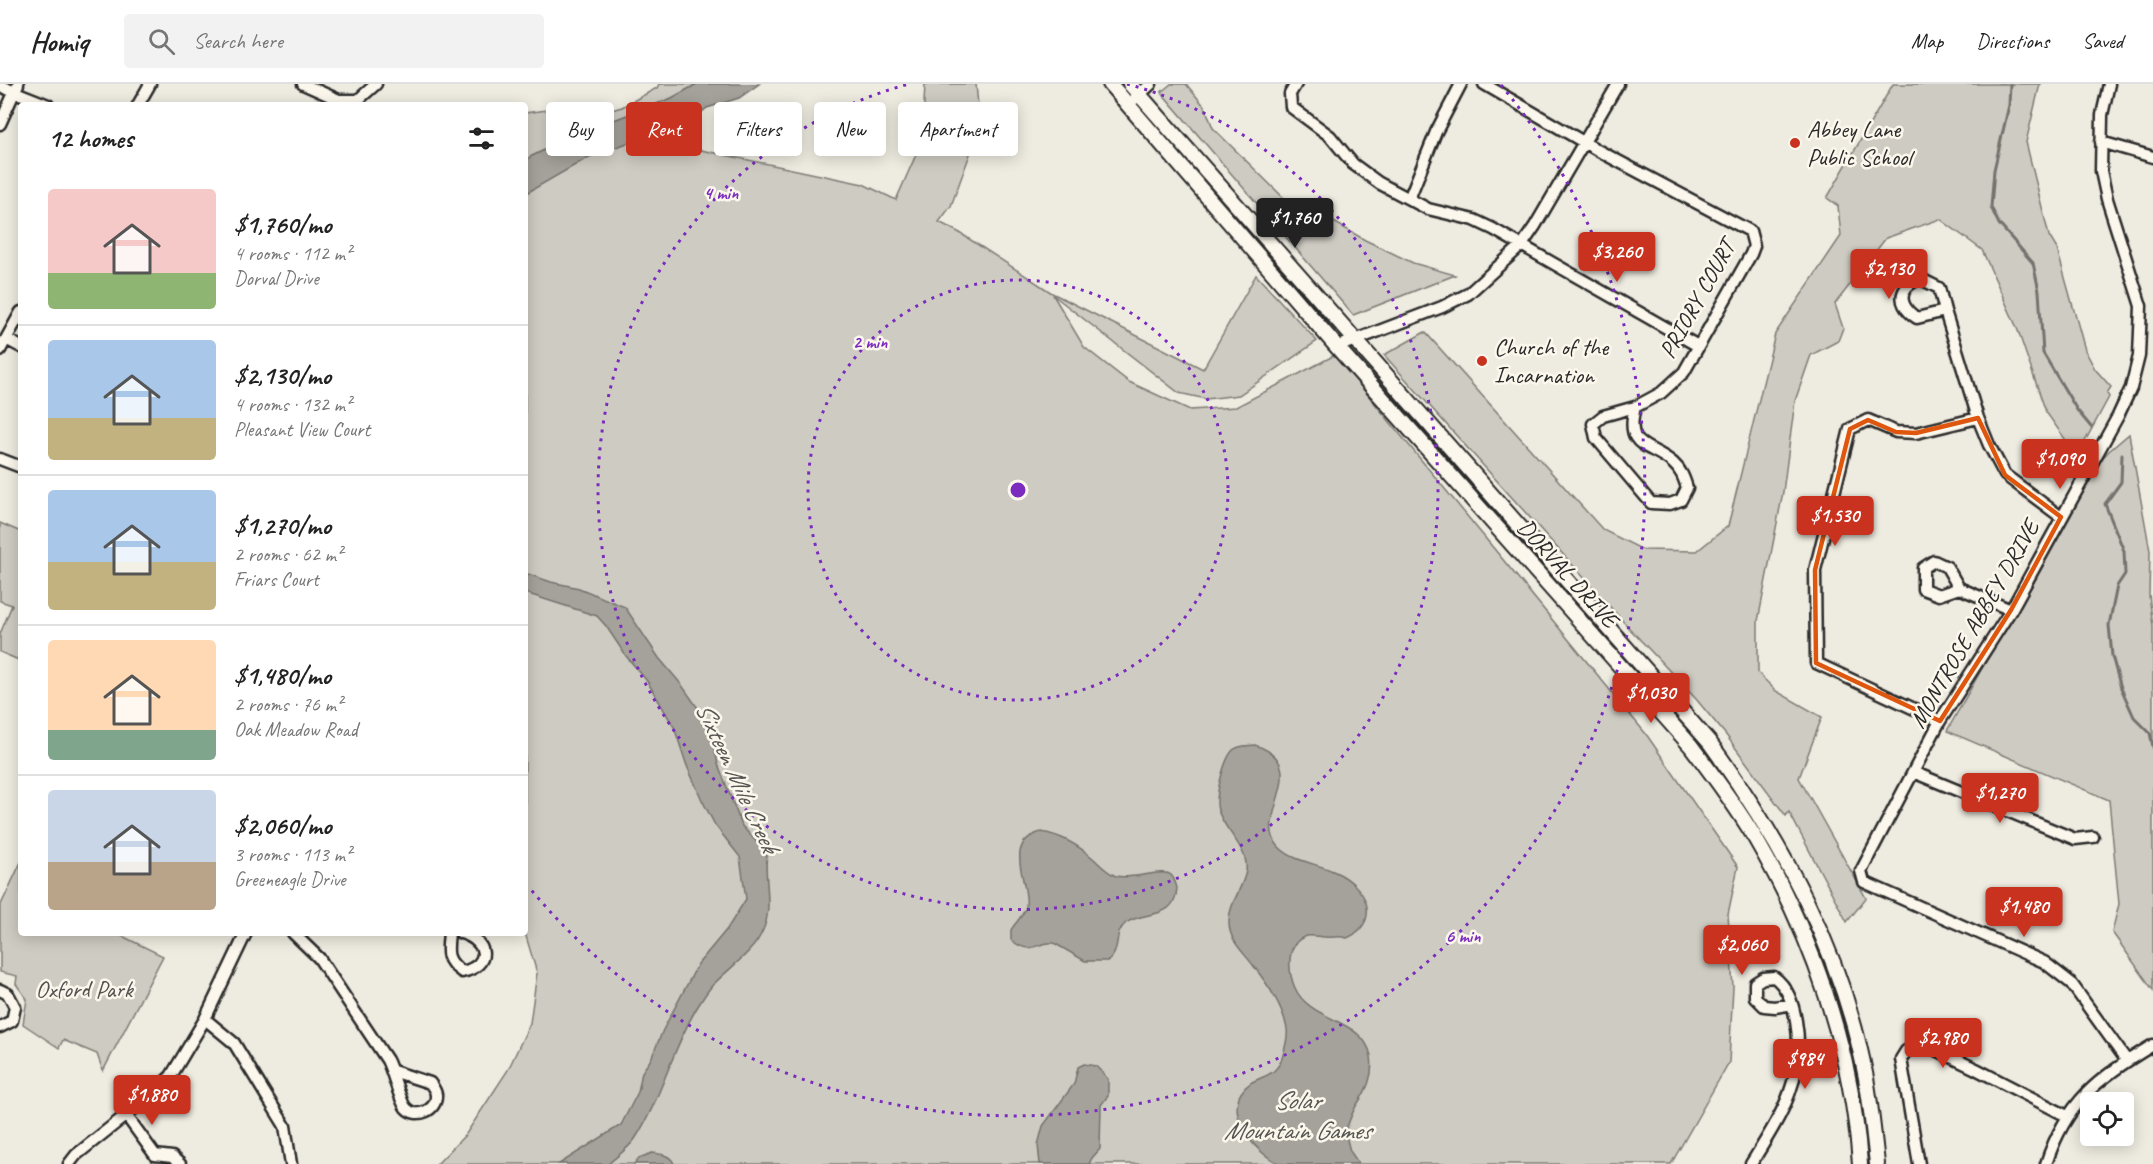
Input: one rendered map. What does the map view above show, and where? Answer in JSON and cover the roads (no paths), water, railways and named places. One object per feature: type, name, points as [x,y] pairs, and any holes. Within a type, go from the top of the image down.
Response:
[{"type":"main road","name":"DORVAL DRIVE","points":[[1110,84],[1133,100],[1354,341],[1710,743],[1770,830],[1798,882],[1835,967],[1852,1020],[1866,1078],[1877,1164]]},
{"type":"main road","name":"DORVAL DRIVE","points":[[1130,84],[1133,100],[1337,347],[1691,746],[1724,791],[1753,835],[1785,891],[1822,982],[1845,1067],[1860,1164]]},
{"type":"street","points":[[140,102],[150,84]]},
{"type":"street","points":[[303,84],[339,100],[358,100],[376,84]]},
{"type":"street","points":[[1133,100],[1151,84]]},
{"type":"street","points":[[1296,84],[1290,94],[1291,107],[1330,136],[1358,169],[1379,183],[1434,211],[1474,220],[1698,346]]},
{"type":"street","points":[[1409,199],[1436,132],[1461,84]]},
{"type":"street","points":[[1484,84],[1585,142]]},
{"type":"street","points":[[1337,347],[1442,307],[1467,294],[1522,245],[1618,84]]},
{"type":"street","name":"MONTROSE ABBEY DRIVE","points":[[2109,84],[2102,115],[2101,171],[2107,199],[2141,306],[2139,356],[2131,388],[2118,416],[2011,610],[1940,721],[1861,871],[1864,882],[2044,963],[2071,982],[2127,1061]]},
{"type":"street","points":[[0,86],[16,88],[42,102]]},
{"type":"street","points":[[0,124],[16,88]]},
{"type":"street","name":"PRIORY COURT","points":[[1585,142],[1750,231],[1754,246],[1684,372],[1661,393],[1635,407],[1603,416],[1593,424],[1596,438],[1651,503],[1670,504],[1681,500],[1687,488],[1683,474],[1672,462],[1648,449],[1635,436],[1630,425],[1635,407]]},
{"type":"street","points":[[2101,142],[2153,158]]},
{"type":"street","points":[[2141,306],[2153,303]]},
{"type":"street","points":[[1945,311],[1978,418],[1989,445],[2006,475],[2061,517]]},
{"type":"street","points":[[0,350],[18,317]]},
{"type":"street","points":[[6,339],[18,345]]},
{"type":"street","points":[[1940,721],[1816,663],[1815,570],[1850,429],[1868,420],[1896,432],[1916,432],[1978,418]]},
{"type":"street","points":[[0,459],[18,466]]},
{"type":"street","points":[[1959,588],[2011,610]]},
{"type":"street","points":[[1913,772],[2075,839],[2093,837]]},
{"type":"street","points":[[69,1164],[76,1155],[150,1096],[171,1076],[205,1019],[245,936]]},
{"type":"street","points":[[296,936],[319,958],[393,1071],[403,1105],[408,1111],[418,1114],[433,1107],[436,1092],[430,1083],[393,1071]]},
{"type":"street","points":[[449,936],[447,955],[451,964],[462,972],[473,969],[480,963],[483,954],[481,944],[473,936]]},
{"type":"street","points":[[0,990],[8,994],[15,1007],[12,1021],[0,1027]]},
{"type":"street","points":[[1751,1164],[1784,1110],[1798,1064],[1799,1041],[1792,1004]]},
{"type":"street","points":[[205,1019],[234,1043],[270,1100],[285,1126],[291,1164]]},
{"type":"street","points":[[1919,1164],[1901,1059],[1906,1051],[1923,1044],[2067,1116]]},
{"type":"street","points":[[2046,1164],[2058,1132],[2067,1116],[2090,1089],[2153,1045]]},
{"type":"street","points":[[126,1115],[153,1159],[172,1157],[180,1164]]},
{"type":"water","points":[[697,84],[759,84],[739,98],[726,102],[714,102],[714,106],[702,112],[702,102],[661,102]]},
{"type":"water","points":[[626,115],[626,143],[614,148],[614,120]]},
{"type":"water","points":[[546,149],[546,156],[592,156],[528,192],[528,159]]},
{"type":"water","name":"Sixteen Mile Creek","points":[[528,574],[579,588],[625,607],[659,658],[681,684],[700,711],[742,826],[767,853],[768,911],[759,938],[747,953],[717,980],[698,1006],[681,1039],[653,1107],[632,1143],[608,1164],[559,1164],[621,1125],[638,1092],[642,1072],[651,1059],[663,1030],[698,964],[727,929],[746,899],[740,857],[715,825],[702,800],[687,766],[674,727],[647,681],[597,616],[528,594]]},
{"type":"water","name":"Solar Mountain Games","points":[[1255,745],[1272,754],[1281,765],[1282,778],[1272,822],[1272,835],[1279,847],[1291,856],[1326,868],[1346,878],[1362,894],[1367,908],[1365,922],[1354,934],[1347,938],[1307,936],[1295,944],[1290,958],[1295,988],[1302,999],[1312,1008],[1358,1034],[1366,1044],[1371,1056],[1372,1069],[1369,1081],[1345,1132],[1350,1151],[1359,1164],[1282,1164],[1263,1153],[1255,1145],[1241,1125],[1238,1114],[1237,1103],[1241,1093],[1253,1082],[1271,1073],[1281,1061],[1287,1034],[1285,1020],[1274,995],[1237,946],[1231,935],[1229,923],[1229,916],[1246,871],[1246,863],[1240,847],[1221,818],[1217,797],[1223,770],[1233,750],[1238,747]]},
{"type":"water","points":[[1041,832],[1063,838],[1076,845],[1116,876],[1130,877],[1162,873],[1171,875],[1177,888],[1171,906],[1158,913],[1126,923],[1120,932],[1114,953],[1108,961],[1085,961],[1054,943],[1029,948],[1018,945],[1011,940],[1011,930],[1024,913],[1026,906],[1020,854],[1022,845],[1029,837]]},
{"type":"water","points":[[1084,1064],[1096,1066],[1108,1079],[1108,1096],[1101,1105],[1100,1149],[1089,1164],[1040,1164],[1038,1145],[1043,1126],[1074,1084],[1078,1067]]},
{"type":"water","points":[[652,1153],[668,1157],[674,1164],[634,1164],[639,1158]]},
{"type":"waterway","points":[[2010,84],[2009,105],[1994,170],[1991,207],[1999,224],[2033,263],[2039,291],[2043,353],[2077,410],[2091,427]]},
{"type":"waterway","points":[[2122,454],[2121,482],[2105,504],[2124,551],[2125,574],[2117,586],[2109,625],[2112,656],[2121,688],[2134,717],[2150,733],[2153,747]]},
{"type":"place","name":"Abbey Lane Public School","points":[[1795,143]]},
{"type":"place","name":"Church of the Incarnation","points":[[1482,361]]},
{"type":"park label","name":"Oxford Park","points":[[84,989]]}]
